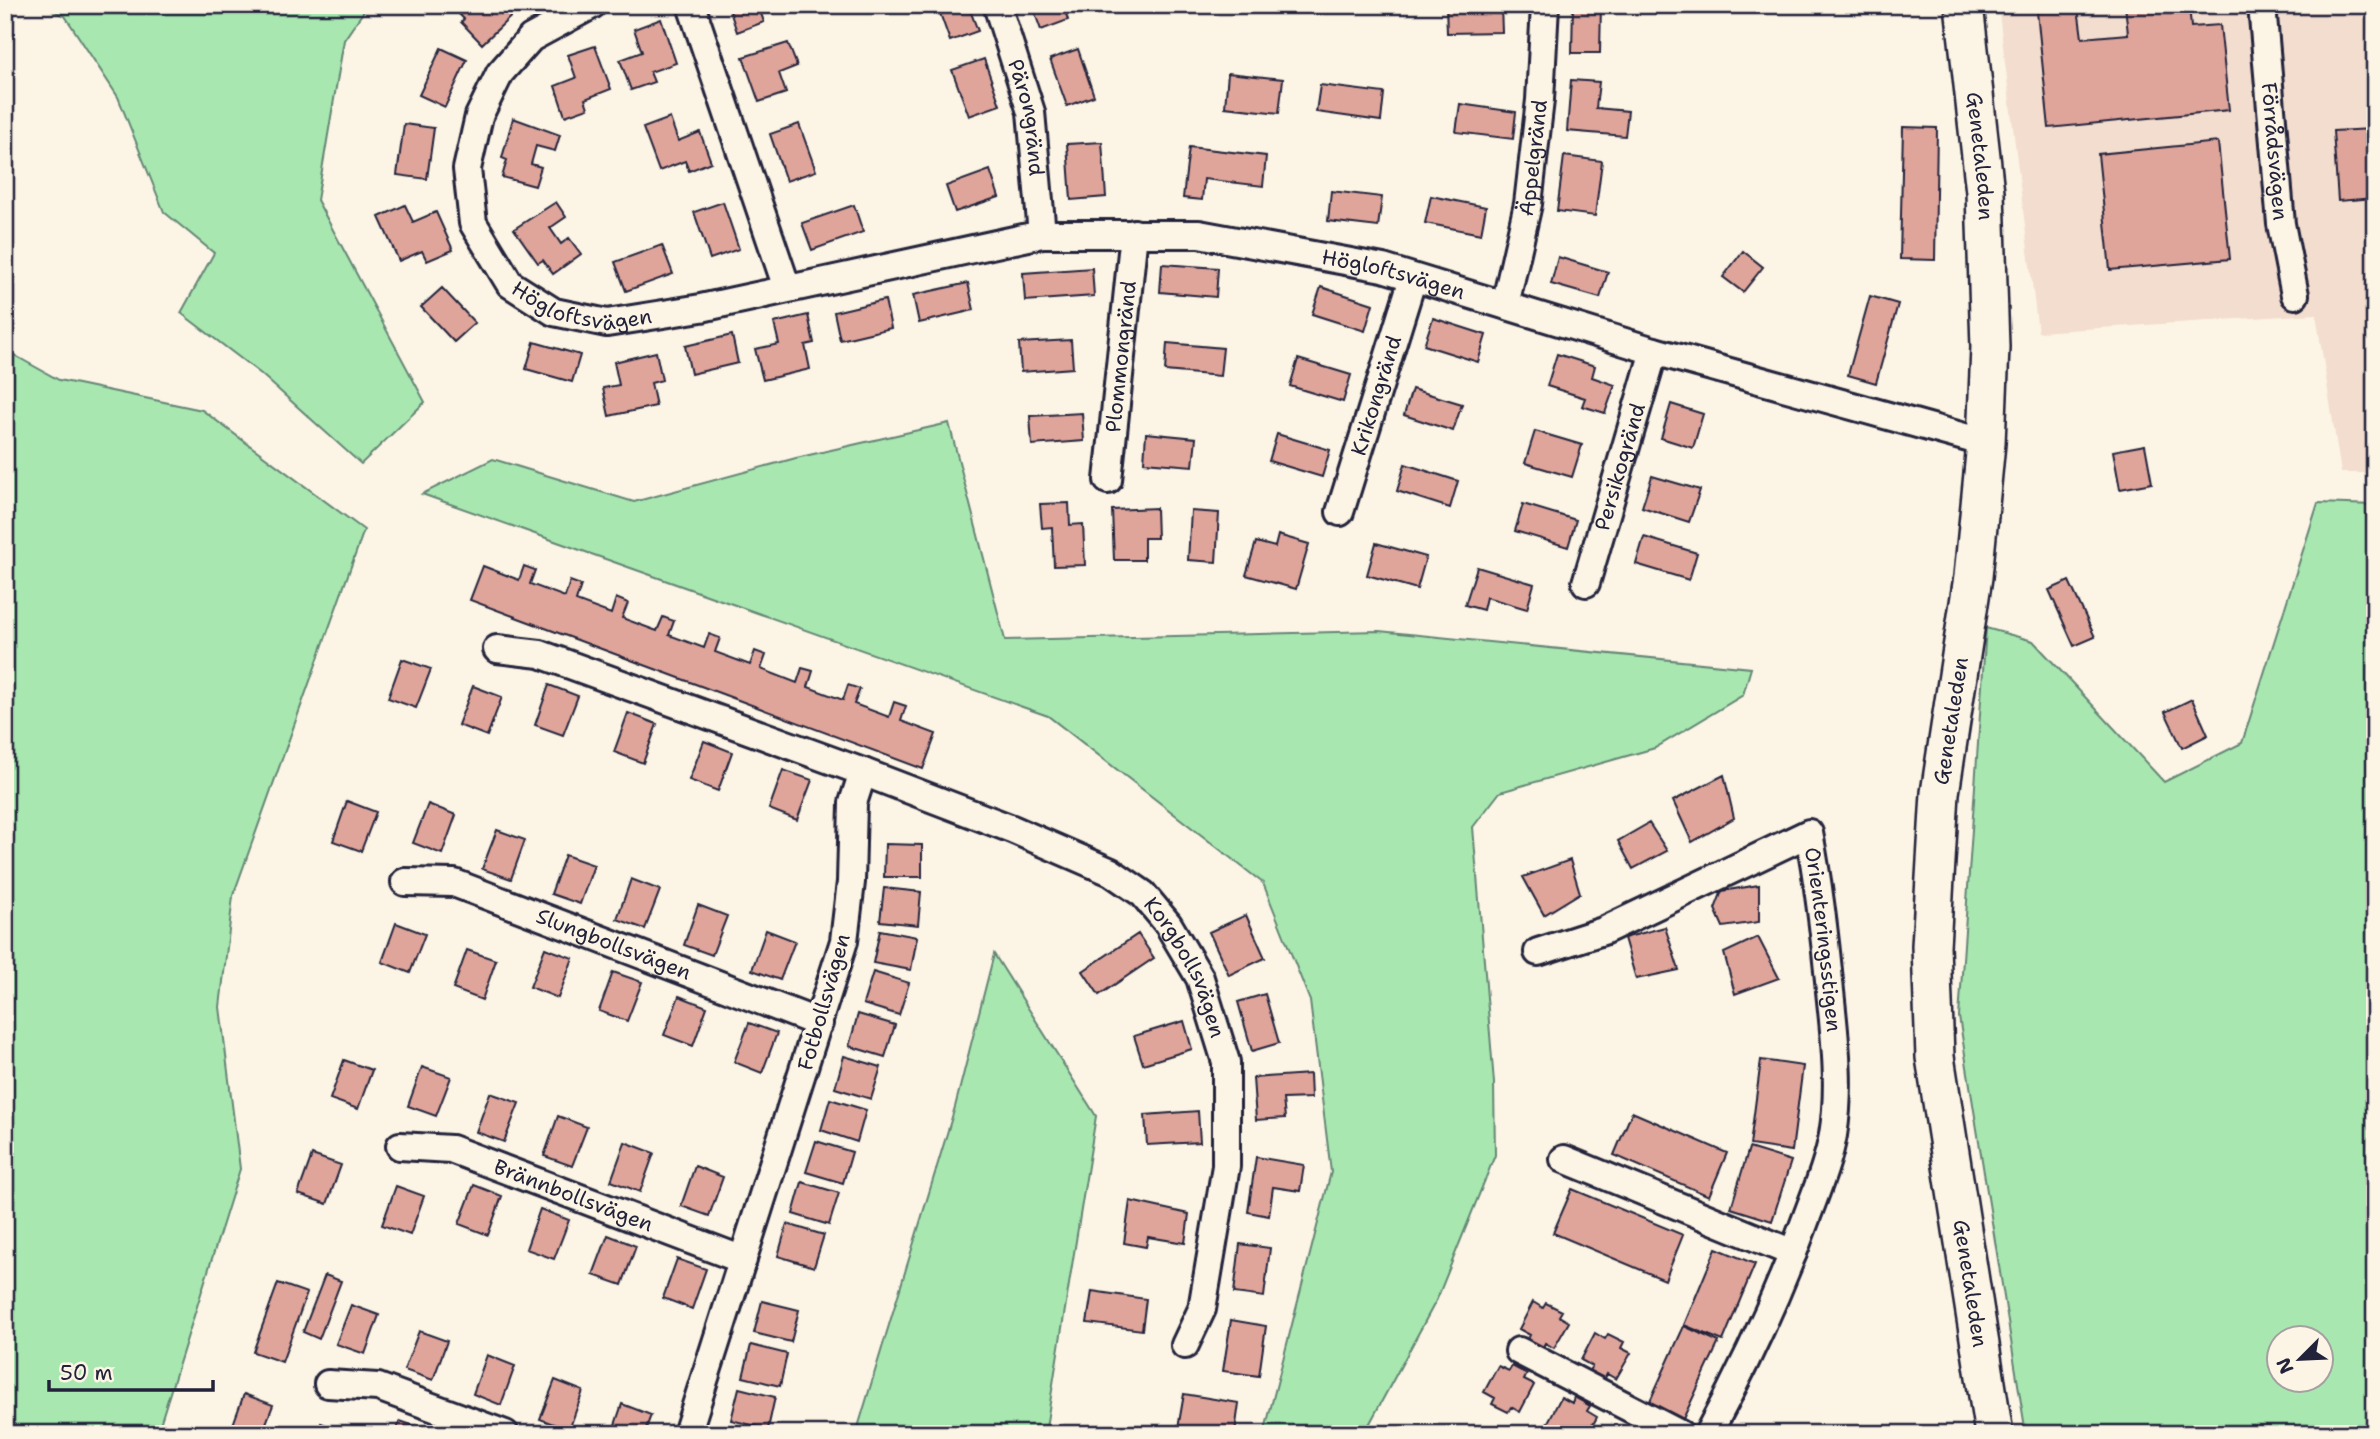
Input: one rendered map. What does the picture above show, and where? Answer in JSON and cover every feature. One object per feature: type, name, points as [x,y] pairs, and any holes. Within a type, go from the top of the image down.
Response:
[{"type":"main road","name":"Genetaleden","points":[[1965,5],[1985,192],[1990,347],[1986,443],[1973,577],[1940,793],[1931,946],[1935,1057],[1994,1434]]},
{"type":"street","name":"Högloftsvägen","points":[[592,5],[531,38],[500,73],[479,116],[467,169],[472,223],[510,284],[554,312],[607,323],[701,308],[1042,234],[1199,234],[1383,268],[1654,351],[1986,443]]},
{"type":"street","points":[[691,5],[786,288]]},
{"type":"street","name":"Pärongränd","points":[[997,5],[1031,112],[1042,234]]},
{"type":"street","name":"Äppelgränd","points":[[1504,306],[1528,204],[1540,100],[1545,5]]},
{"type":"street","name":"Förrådsvägen","points":[[2262,5],[2281,224],[2295,295]]},
{"type":"street","name":"Plommongränd","points":[[1108,480],[1134,233]]},
{"type":"street","name":"Krikongränd","points":[[1340,512],[1413,278]]},
{"type":"street","name":"Persikogränd","points":[[1586,583],[1654,351]]},
{"type":"street","points":[[497,649],[540,654],[863,772]]},
{"type":"street","name":"Fotbollsvägen","points":[[688,1434],[844,941],[851,882],[853,803],[863,772]]},
{"type":"street","name":"Korgbollsvägen","points":[[863,772],[1012,829],[1111,872],[1143,894],[1168,924],[1200,978],[1226,1062],[1226,1166],[1202,1309],[1185,1345]]},
{"type":"street","name":"Orienteringsstigen","points":[[1538,952],[1603,931],[1809,833],[1820,895],[1834,1024],[1836,1083],[1833,1133],[1825,1166],[1793,1253],[1737,1381],[1709,1434]]},
{"type":"street","name":"Slungbollsvägen","points":[[405,882],[454,883],[819,1023]]},
{"type":"street","name":"Brännbollsvägen","points":[[400,1146],[452,1149],[743,1260]]},
{"type":"street","points":[[1564,1158],[1793,1253]]},
{"type":"street","points":[[1519,1351],[1680,1434]]},
{"type":"street","points":[[328,1384],[378,1387],[505,1434]]},
{"type":"shaded area","points":[[1998,5],[2375,5],[2375,473],[2341,473],[2316,314],[2038,332]]},
{"type":"green space","points":[[42,5],[368,5],[344,40],[317,200],[425,402],[361,464],[261,374],[181,313],[214,253],[164,212],[118,97],[65,16]]},
{"type":"green space","points":[[5,350],[59,380],[202,410],[364,530],[233,896],[220,1007],[240,1169],[157,1434],[5,1434]]},
{"type":"green space","points":[[949,423],[1005,640],[1379,631],[1751,668],[1743,695],[1655,748],[1500,792],[1473,827],[1494,1083],[1495,1155],[1437,1299],[1364,1434],[1264,1434],[1331,1172],[1310,1001],[1263,883],[1048,716],[422,494],[493,459],[634,502],[796,458]]},
{"type":"green space","points":[[2318,503],[2375,505],[2375,1434],[2026,1434],[1959,1017],[1986,628],[2033,641],[2164,782],[2242,743]]},
{"type":"green space","points":[[994,954],[1096,1116],[1045,1434],[856,1434],[955,1107]]},
{"type":"building","points":[[461,5],[517,5],[520,8],[482,44],[461,22],[464,19],[455,10]]},
{"type":"building","points":[[728,5],[758,5],[764,22],[737,32]]},
{"type":"building","points":[[937,5],[968,5],[978,31],[950,41]]},
{"type":"building","points":[[1032,5],[1063,5],[1068,20],[1041,30]]},
{"type":"building","points":[[1446,5],[1501,5],[1502,32],[1447,33]]},
{"type":"building","points":[[1573,5],[1601,5],[1600,53],[1572,53]]},
{"type":"building","points":[[2125,5],[2189,5],[2191,27],[2220,25],[2229,110],[2049,128],[2037,12],[2078,8],[2082,38],[2128,34]]},
{"type":"building","points":[[661,19],[676,63],[650,72],[654,82],[631,90],[620,60],[642,52],[634,29]]},
{"type":"building","points":[[788,43],[797,66],[779,73],[786,93],[759,102],[743,57]]},
{"type":"building","points":[[595,46],[611,89],[585,99],[588,108],[565,116],[555,86],[576,78],[568,55]]},
{"type":"building","points":[[441,48],[467,60],[445,107],[419,95]]},
{"type":"building","points":[[1078,49],[1094,96],[1067,106],[1050,59]]},
{"type":"building","points":[[984,59],[1000,105],[969,116],[952,70]]},
{"type":"building","points":[[1228,73],[1283,79],[1279,113],[1225,107]]},
{"type":"building","points":[[1571,80],[1599,82],[1596,108],[1628,111],[1625,136],[1567,131]]},
{"type":"building","points":[[1320,85],[1384,93],[1381,121],[1316,112]]},
{"type":"building","points":[[1460,104],[1516,112],[1513,139],[1456,132]]},
{"type":"building","points":[[513,118],[560,135],[555,151],[536,146],[531,164],[541,167],[535,186],[502,177],[507,160],[502,158]]},
{"type":"building","points":[[670,118],[678,141],[700,132],[711,162],[689,171],[685,161],[659,171],[643,128]]},
{"type":"building","points":[[404,124],[434,128],[427,179],[397,175]]},
{"type":"building","points":[[799,124],[816,171],[786,181],[770,134]]},
{"type":"building","points":[[1903,127],[1937,128],[1935,260],[1900,259]]},
{"type":"building","points":[[2373,129],[2375,198],[2338,201],[2333,131]]},
{"type":"building","points":[[1102,142],[1106,197],[1071,200],[1067,144]]},
{"type":"building","points":[[2218,142],[2230,259],[2110,270],[2098,154]]},
{"type":"building","points":[[1189,147],[1266,156],[1263,186],[1204,179],[1202,200],[1183,198]]},
{"type":"building","points":[[1564,156],[1602,161],[1595,216],[1557,211]]},
{"type":"building","points":[[990,170],[999,197],[955,212],[946,186]]},
{"type":"building","points":[[1331,191],[1382,197],[1378,227],[1328,221]]},
{"type":"building","points":[[1431,196],[1486,207],[1481,234],[1425,223]]},
{"type":"building","points":[[556,202],[566,217],[550,228],[561,244],[569,238],[581,254],[553,274],[543,260],[538,263],[514,229]]},
{"type":"building","points":[[723,202],[739,249],[710,259],[694,212]]},
{"type":"building","points":[[405,205],[413,222],[436,212],[453,250],[427,261],[422,251],[399,261],[379,217]]},
{"type":"building","points":[[854,205],[863,232],[812,250],[802,223]]},
{"type":"building","points":[[662,245],[673,274],[626,291],[615,262]]},
{"type":"building","points":[[1743,251],[1763,267],[1743,292],[1723,277]]},
{"type":"building","points":[[1558,257],[1608,272],[1600,298],[1551,284]]},
{"type":"building","points":[[1162,264],[1218,268],[1216,297],[1160,292]]},
{"type":"building","points":[[1092,268],[1094,296],[1025,301],[1023,273]]},
{"type":"building","points":[[968,283],[974,310],[919,323],[913,295]]},
{"type":"building","points":[[1321,287],[1373,304],[1365,331],[1312,314]]},
{"type":"building","points":[[442,288],[475,323],[454,342],[421,307]]},
{"type":"building","points":[[1870,296],[1898,304],[1876,383],[1848,375]]},
{"type":"building","points":[[885,300],[891,328],[840,340],[834,312]]},
{"type":"building","points":[[808,315],[814,343],[805,345],[810,369],[763,380],[755,349],[779,344],[774,323]]},
{"type":"building","points":[[1433,318],[1486,335],[1478,362],[1424,345]]},
{"type":"building","points":[[732,335],[738,363],[691,374],[685,346]]},
{"type":"building","points":[[1071,340],[1073,368],[1021,372],[1019,343]]},
{"type":"building","points":[[534,342],[580,355],[572,382],[526,369]]},
{"type":"building","points":[[1167,343],[1223,348],[1220,376],[1165,371]]},
{"type":"building","points":[[656,352],[662,380],[651,383],[656,406],[609,416],[603,388],[619,385],[614,362]]},
{"type":"building","points":[[1557,354],[1595,366],[1592,377],[1615,385],[1605,413],[1582,406],[1585,398],[1547,386]]},
{"type":"building","points":[[1298,359],[1351,375],[1343,402],[1290,386]]},
{"type":"building","points":[[1412,389],[1462,404],[1453,431],[1404,415]]},
{"type":"building","points":[[1671,404],[1703,414],[1693,448],[1661,438]]},
{"type":"building","points":[[1082,413],[1084,441],[1032,445],[1030,416]]},
{"type":"building","points":[[1535,431],[1582,445],[1572,477],[1525,463]]},
{"type":"building","points":[[1146,433],[1196,438],[1193,466],[1144,462]]},
{"type":"building","points":[[1277,434],[1330,450],[1322,477],[1269,461]]},
{"type":"building","points":[[2145,445],[2152,483],[2120,489],[2113,451]]},
{"type":"building","points":[[1405,464],[1458,481],[1450,508],[1397,491]]},
{"type":"building","points":[[1652,476],[1700,490],[1689,522],[1642,507]]},
{"type":"building","points":[[1069,503],[1070,525],[1083,524],[1085,565],[1054,566],[1052,527],[1042,528],[1040,504]]},
{"type":"building","points":[[1523,504],[1576,520],[1568,547],[1515,531]]},
{"type":"building","points":[[1156,508],[1157,538],[1144,538],[1144,560],[1114,560],[1112,510]]},
{"type":"building","points":[[1191,511],[1219,513],[1216,562],[1188,560]]},
{"type":"building","points":[[1278,535],[1309,544],[1296,589],[1246,575],[1256,542],[1275,547]]},
{"type":"building","points":[[1644,537],[1697,553],[1689,580],[1636,564]]},
{"type":"building","points":[[1376,543],[1426,557],[1417,589],[1367,575]]},
{"type":"building","points":[[483,566],[519,580],[524,566],[535,570],[530,584],[565,597],[570,581],[581,585],[576,601],[611,614],[616,598],[628,603],[622,618],[657,631],[663,617],[674,621],[669,635],[704,648],[709,634],[720,638],[715,652],[750,665],[755,651],[766,655],[761,669],[797,683],[802,668],[813,671],[808,687],[843,700],[848,685],[860,689],[854,704],[889,717],[894,702],[906,706],[901,721],[936,734],[923,769],[470,600]]},
{"type":"building","points":[[1477,567],[1534,584],[1527,609],[1486,597],[1483,610],[1465,605]]},
{"type":"building","points":[[2069,581],[2095,637],[2074,646],[2049,590]]},
{"type":"building","points":[[402,659],[431,669],[416,708],[388,698]]},
{"type":"building","points":[[549,685],[578,696],[563,735],[535,725]]},
{"type":"building","points":[[473,686],[502,697],[487,736],[458,725]]},
{"type":"building","points":[[2192,699],[2208,735],[2182,748],[2165,712]]},
{"type":"building","points":[[628,713],[657,724],[643,763],[614,752]]},
{"type":"building","points":[[704,741],[732,752],[718,791],[689,780]]},
{"type":"building","points":[[783,770],[812,780],[797,820],[769,809]]},
{"type":"building","points":[[1724,775],[1734,818],[1692,842],[1673,801]]},
{"type":"building","points":[[1724,775],[1734,818],[1692,842],[1673,801]]},
{"type":"building","points":[[347,801],[376,812],[361,851],[333,841]]},
{"type":"building","points":[[428,804],[456,815],[442,854],[413,843]]},
{"type":"building","points":[[1649,823],[1667,851],[1633,869],[1618,841]]},
{"type":"building","points":[[497,830],[525,840],[511,879],[482,869]]},
{"type":"building","points":[[885,844],[922,845],[922,877],[884,877]]},
{"type":"building","points":[[565,855],[594,865],[580,904],[551,894]]},
{"type":"building","points":[[1570,860],[1580,893],[1544,915],[1523,877]]},
{"type":"building","points":[[631,879],[660,890],[645,929],[617,919]]},
{"type":"building","points":[[1759,885],[1759,922],[1723,927],[1715,909],[1722,891]]},
{"type":"building","points":[[884,888],[921,892],[918,925],[880,921]]},
{"type":"building","points":[[698,905],[727,916],[712,955],[684,945]]},
{"type":"building","points":[[1246,915],[1265,958],[1229,975],[1209,932]]},
{"type":"building","points":[[396,923],[425,934],[410,973],[382,962]]},
{"type":"building","points":[[1665,927],[1679,970],[1636,979],[1624,938]]},
{"type":"building","points":[[766,930],[795,941],[780,980],[752,970]]},
{"type":"building","points":[[880,930],[917,937],[911,970],[873,963]]},
{"type":"building","points":[[1138,934],[1154,958],[1099,995],[1083,971]]},
{"type":"building","points":[[1758,937],[1779,978],[1735,994],[1724,953]]},
{"type":"building","points":[[545,948],[573,958],[558,998],[530,987]]},
{"type":"building","points":[[467,950],[496,960],[482,1000],[453,989]]},
{"type":"building","points":[[613,972],[642,982],[627,1021],[599,1011]]},
{"type":"building","points":[[873,972],[909,983],[899,1015],[863,1004]]},
{"type":"building","points":[[1265,994],[1279,1043],[1252,1051],[1238,1002]]},
{"type":"building","points":[[679,996],[707,1007],[693,1046],[664,1035]]},
{"type":"building","points":[[858,1014],[895,1025],[885,1057],[849,1046]]},
{"type":"building","points":[[1184,1021],[1192,1049],[1143,1064],[1134,1036]]},
{"type":"building","points":[[749,1023],[777,1033],[762,1073],[734,1062]]},
{"type":"building","points":[[844,1056],[881,1067],[871,1099],[835,1088]]},
{"type":"building","points":[[344,1060],[372,1070],[358,1109],[330,1099]]},
{"type":"building","points":[[1761,1060],[1803,1066],[1792,1151],[1750,1145]]},
{"type":"building","points":[[422,1067],[451,1077],[436,1116],[408,1106]]},
{"type":"building","points":[[1310,1074],[1311,1098],[1283,1099],[1285,1118],[1256,1120],[1253,1078]]},
{"type":"building","points":[[490,1093],[519,1103],[504,1142],[476,1132]]},
{"type":"building","points":[[830,1099],[866,1110],[857,1142],[821,1130]]},
{"type":"building","points":[[1198,1111],[1200,1142],[1147,1145],[1145,1115]]},
{"type":"building","points":[[1632,1112],[1727,1153],[1709,1196],[1614,1155]]},
{"type":"building","points":[[558,1116],[587,1127],[572,1166],[544,1156]]},
{"type":"building","points":[[816,1141],[852,1152],[843,1183],[806,1172]]},
{"type":"building","points":[[625,1142],[654,1153],[640,1192],[611,1181]]},
{"type":"building","points":[[1749,1148],[1791,1161],[1772,1221],[1731,1208]]},
{"type":"building","points":[[312,1155],[341,1165],[327,1204],[298,1194]]},
{"type":"building","points":[[1256,1157],[1304,1165],[1300,1191],[1273,1187],[1269,1216],[1248,1212]]},
{"type":"building","points":[[695,1166],[723,1177],[709,1216],[681,1206]]},
{"type":"building","points":[[802,1182],[839,1193],[829,1225],[793,1214]]},
{"type":"building","points":[[474,1185],[502,1196],[488,1235],[459,1224]]},
{"type":"building","points":[[396,1186],[424,1196],[410,1235],[382,1225]]},
{"type":"building","points":[[1572,1189],[1683,1235],[1665,1280],[1553,1233]]},
{"type":"building","points":[[1130,1201],[1189,1214],[1185,1243],[1148,1237],[1146,1247],[1124,1243]]},
{"type":"building","points":[[540,1209],[569,1220],[554,1259],[526,1249]]},
{"type":"building","points":[[787,1224],[824,1235],[814,1267],[778,1256]]},
{"type":"building","points":[[608,1235],[636,1246],[622,1285],[593,1275]]},
{"type":"building","points":[[1240,1244],[1270,1248],[1264,1297],[1234,1293]]},
{"type":"building","points":[[1716,1248],[1755,1264],[1723,1341],[1684,1325]]},
{"type":"building","points":[[677,1259],[706,1269],[692,1309],[663,1298]]},
{"type":"building","points":[[325,1275],[341,1281],[319,1339],[303,1332]]},
{"type":"building","points":[[278,1283],[307,1293],[282,1362],[253,1352]]},
{"type":"building","points":[[1092,1291],[1146,1299],[1142,1330],[1087,1323]]},
{"type":"building","points":[[762,1301],[799,1310],[791,1342],[754,1333]]},
{"type":"building","points":[[1533,1302],[1543,1308],[1546,1303],[1562,1311],[1559,1316],[1569,1322],[1554,1348],[1545,1343],[1542,1349],[1527,1341],[1530,1335],[1519,1329]]},
{"type":"building","points":[[351,1305],[379,1315],[365,1354],[336,1344]]},
{"type":"building","points":[[1231,1320],[1266,1326],[1259,1376],[1223,1371]]},
{"type":"building","points":[[1684,1326],[1719,1342],[1683,1419],[1649,1403]]},
{"type":"building","points":[[419,1331],[447,1341],[433,1380],[404,1370]]},
{"type":"building","points":[[1595,1333],[1605,1339],[1608,1334],[1624,1342],[1621,1348],[1631,1353],[1616,1379],[1607,1374],[1604,1380],[1588,1372],[1592,1366],[1581,1360]]},
{"type":"building","points":[[751,1345],[787,1354],[780,1386],[743,1377]]},
{"type":"building","points":[[487,1355],[515,1366],[501,1405],[473,1394]]},
{"type":"building","points":[[1498,1366],[1509,1371],[1512,1366],[1527,1374],[1524,1380],[1534,1385],[1520,1412],[1511,1407],[1508,1412],[1492,1404],[1495,1398],[1484,1392]]},
{"type":"building","points":[[555,1380],[583,1391],[569,1430],[540,1419]]},
{"type":"building","points":[[739,1388],[775,1397],[768,1429],[731,1420]]},
{"type":"building","points":[[244,1394],[273,1405],[262,1434],[230,1433]]},
{"type":"building","points":[[1184,1394],[1239,1403],[1235,1432],[1209,1428],[1208,1434],[1177,1434]]},
{"type":"building","points":[[1561,1397],[1572,1403],[1574,1397],[1590,1406],[1587,1411],[1597,1417],[1588,1434],[1556,1434],[1558,1430],[1547,1424]]},
{"type":"building","points":[[622,1404],[651,1415],[644,1434],[612,1434]]},
{"type":"building","points":[[400,1421],[429,1431],[428,1434],[395,1434]]},
{"type":"building","points":[[321,1423],[350,1434],[317,1434]]}]
